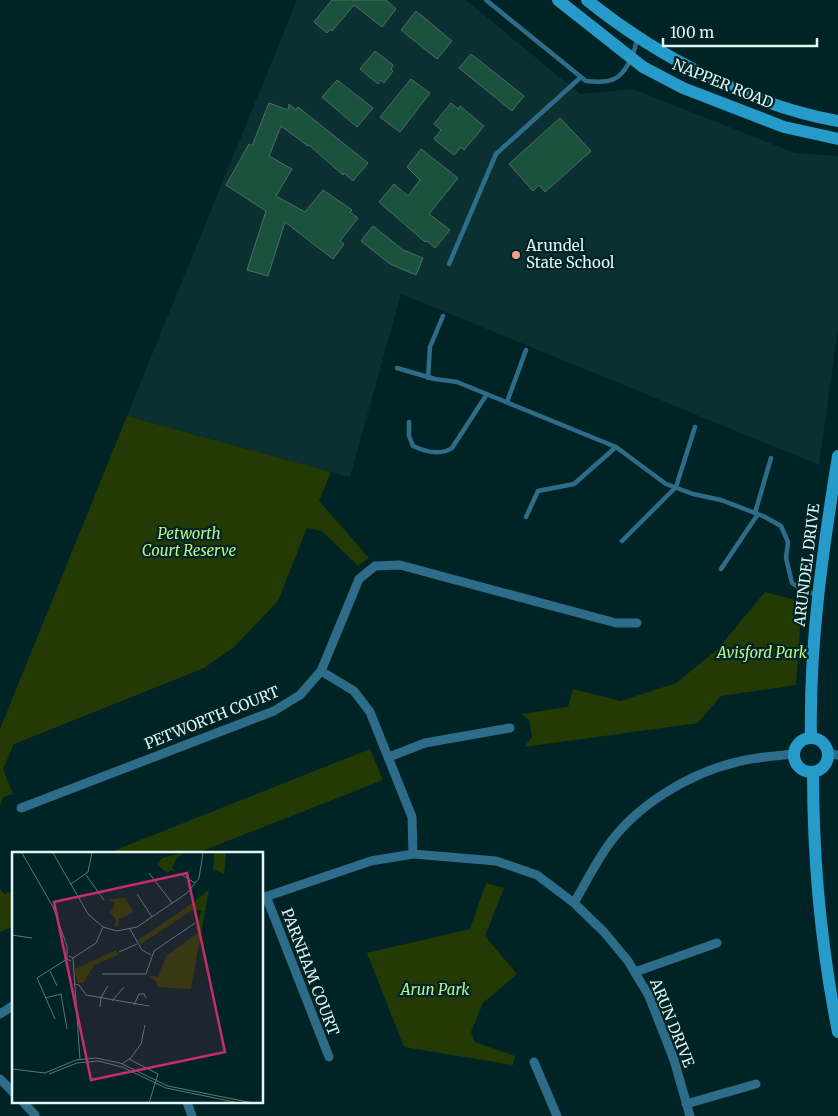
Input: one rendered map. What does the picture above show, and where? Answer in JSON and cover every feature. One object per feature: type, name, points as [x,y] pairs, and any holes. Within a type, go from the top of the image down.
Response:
[{"type":"main road","name":"NAPPER ROAD","points":[[558,0],[643,68],[683,88],[784,126],[838,139]]},
{"type":"main road","name":"NAPPER ROAD","points":[[586,0],[637,38],[700,72],[801,112],[838,120]]},
{"type":"main road","name":"ARUNDEL DRIVE","points":[[811,738],[810,708],[819,595],[838,456]]},
{"type":"main road","points":[[811,738],[823,743],[833,754],[824,766],[813,772],[801,770],[797,766],[794,754],[799,743],[811,738]]},
{"type":"main road","points":[[813,772],[814,834],[822,936],[838,1032]]},
{"type":"street","name":"PETWORTH COURT","points":[[21,808],[274,711],[300,695],[321,671],[359,578],[375,566],[400,565],[616,623],[637,623]]},
{"type":"street","points":[[321,671],[354,691],[370,712],[412,817],[414,854]]},
{"type":"street","points":[[389,757],[425,743],[510,728]]},
{"type":"street","points":[[574,903],[608,846],[644,809],[671,790],[736,762],[794,754]]},
{"type":"street","name":"ARUN DRIVE","points":[[264,897],[371,861],[414,854],[496,861],[536,875],[574,903],[604,932],[636,972],[649,996],[674,1060],[690,1116]]},
{"type":"street","name":"PARNHAM COURT","points":[[264,897],[329,1057]]},
{"type":"street","points":[[636,972],[717,943]]},
{"type":"street","points":[[0,1014],[12,1006]]},
{"type":"street","points":[[534,1062],[557,1116]]},
{"type":"street","points":[[0,1080],[12,1091]]},
{"type":"street","points":[[686,1104],[756,1084]]},
{"type":"street","points":[[25,1104],[35,1115]]},
{"type":"street","points":[[188,1104],[192,1116]]},
{"type":"lane","points":[[486,0],[586,81],[600,82],[615,79],[632,59],[637,38]]},
{"type":"lane","points":[[449,264],[496,154],[581,78]]},
{"type":"lane","points":[[428,378],[430,347],[443,316]]},
{"type":"lane","points":[[507,402],[526,350]]},
{"type":"lane","points":[[397,368],[428,378],[458,382],[507,402],[616,447],[666,484],[721,500],[756,513],[781,526],[788,542],[786,558],[792,583],[805,592],[819,595]]},
{"type":"lane","points":[[409,422],[409,436],[413,446],[438,453],[445,452],[452,448],[487,394]]},
{"type":"lane","points":[[622,541],[676,488],[695,427]]},
{"type":"lane","points":[[526,517],[538,491],[574,484],[616,447]]},
{"type":"lane","points":[[722,569],[756,513],[771,458]]},
{"type":"shaded area","name":"Arundel State School","points":[[297,0],[466,0],[580,94],[633,89],[795,153],[838,156],[838,328],[819,465],[401,294],[350,477],[127,416]]},
{"type":"green space","name":"Petworth Court Reserve","points":[[127,416],[331,472],[319,501],[369,558],[358,566],[322,531],[307,528],[278,601],[233,648],[204,668],[14,744],[3,769],[13,794],[3,797],[0,806],[0,729]]},
{"type":"green space","name":"Avisford Park","points":[[765,592],[802,602],[796,685],[721,696],[698,723],[524,747],[532,737],[529,720],[521,714],[568,707],[573,689],[621,701],[676,683],[717,650]]},
{"type":"green space","points":[[370,749],[383,780],[200,852],[111,852]]},
{"type":"green space","name":"Arun Park","points":[[486,883],[504,888],[485,936],[517,974],[483,1003],[471,1032],[475,1042],[515,1056],[513,1065],[404,1047],[367,953],[470,929]]},
{"type":"green space","points":[[0,889],[5,894],[12,892],[12,927],[0,932]]},
{"type":"building","points":[[332,0],[386,0],[396,9],[382,27],[354,5],[332,31],[331,29],[327,33],[314,22]]},
{"type":"building","points":[[416,11],[452,41],[437,59],[401,30]]},
{"type":"building","points":[[375,51],[393,65],[391,69],[393,71],[384,83],[381,80],[378,84],[360,69]]},
{"type":"building","points":[[471,54],[524,96],[512,111],[459,68]]},
{"type":"building","points":[[411,79],[430,93],[400,132],[380,117]]},
{"type":"building","points":[[337,80],[373,108],[357,127],[322,97]]},
{"type":"building","points":[[269,103],[288,110],[289,104],[296,110],[298,107],[368,163],[353,181],[344,173],[343,175],[309,145],[281,126],[269,156],[292,169],[276,196],[305,212],[323,190],[352,210],[350,212],[358,218],[340,241],[344,244],[333,259],[285,222],[268,276],[247,270],[266,211],[226,185],[249,144],[252,146]]},
{"type":"building","points":[[451,103],[458,109],[460,106],[484,126],[464,150],[461,147],[454,155],[434,139],[441,130],[434,124]]},
{"type":"building","points":[[560,118],[591,151],[545,192],[539,185],[533,191],[509,164]]},
{"type":"building","points":[[421,149],[458,178],[429,214],[450,230],[435,248],[427,241],[425,242],[379,202],[394,184],[408,196],[420,180],[407,167]]},
{"type":"building","points":[[373,226],[403,250],[423,258],[416,275],[390,264],[361,241]]},
{"type":"place","name":"Arundel State School","points":[[516,255]]}]
